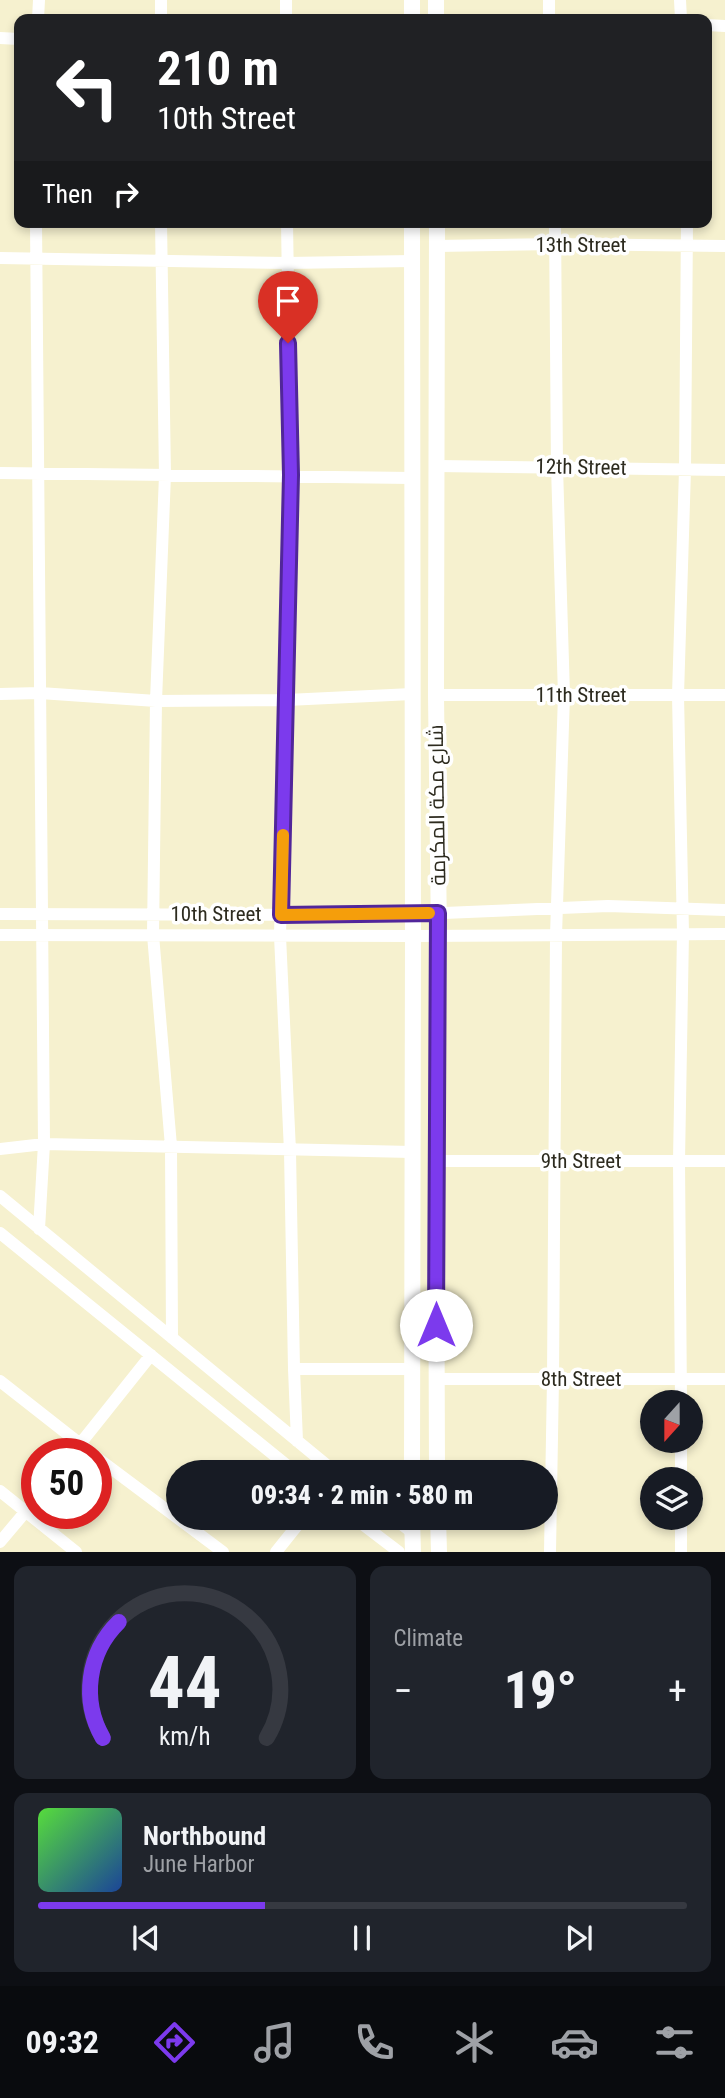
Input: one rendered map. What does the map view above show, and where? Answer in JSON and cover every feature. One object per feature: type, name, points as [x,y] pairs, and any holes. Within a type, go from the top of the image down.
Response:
[{"type":"main road","name":"شارع مكة المكرمة","points":[[412,228],[412,1460]]},
{"type":"main road","name":"شارع مكة المكرمة","points":[[437,228],[437,1460]]},
{"type":"main road","points":[[413,1530],[413,1552]]},
{"type":"main road","points":[[438,1530],[439,1552]]},
{"type":"street","points":[[36,228],[44,1144],[39,1229]]},
{"type":"street","points":[[161,228],[165,475],[156,701],[153,936],[171,1146],[172,1338]]},
{"type":"street","points":[[287,228],[291,475],[280,936],[290,1150],[297,1441]]},
{"type":"street","points":[[550,1552],[556,935],[564,695],[556,467],[555,228]]},
{"type":"street","points":[[681,1390],[678,1161],[683,933],[678,695],[685,470],[687,228]]},
{"type":"street","name":"13th Street","points":[[437,246],[725,246]]},
{"type":"street","points":[[0,258],[287,263],[412,261]]},
{"type":"street","name":"12th Street","points":[[437,466],[725,470]]},
{"type":"street","points":[[0,473],[412,478]]},
{"type":"street","points":[[0,694],[40,693],[156,701],[287,700],[412,694]]},
{"type":"street","name":"11th Street","points":[[436,695],[725,695]]},
{"type":"street","name":"10th Street","points":[[0,914],[413,914],[608,906],[725,910]]},
{"type":"street","name":"10th Street","points":[[0,935],[725,934]]},
{"type":"street","points":[[0,1149],[44,1144],[412,1152]]},
{"type":"street","name":"9th Street","points":[[436,1161],[725,1161]]},
{"type":"street","points":[[0,1196],[320,1460]]},
{"type":"street","points":[[0,1233],[280,1460]]},
{"type":"street","points":[[85,1438],[151,1355]]},
{"type":"street","points":[[294,1369],[412,1369]]},
{"type":"street","name":"8th Street","points":[[436,1379],[725,1378]]},
{"type":"street","points":[[0,1381],[64,1438]]},
{"type":"street","points":[[112,1469],[223,1552]]},
{"type":"street","points":[[0,1491],[21,1508]]},
{"type":"street","points":[[0,1542],[21,1518]]},
{"type":"street","points":[[47,1529],[76,1552]]},
{"type":"street","points":[[276,1552],[294,1530]]},
{"type":"street","points":[[370,1530],[399,1552]]},
{"type":"street","points":[[681,1530],[681,1552]]},
{"type":"slow traffic","points":[[283,835],[281,915],[429,913]]},
{"type":"route","points":[[288,343],[291,475],[281,915],[438,913],[436,1325]]}]
